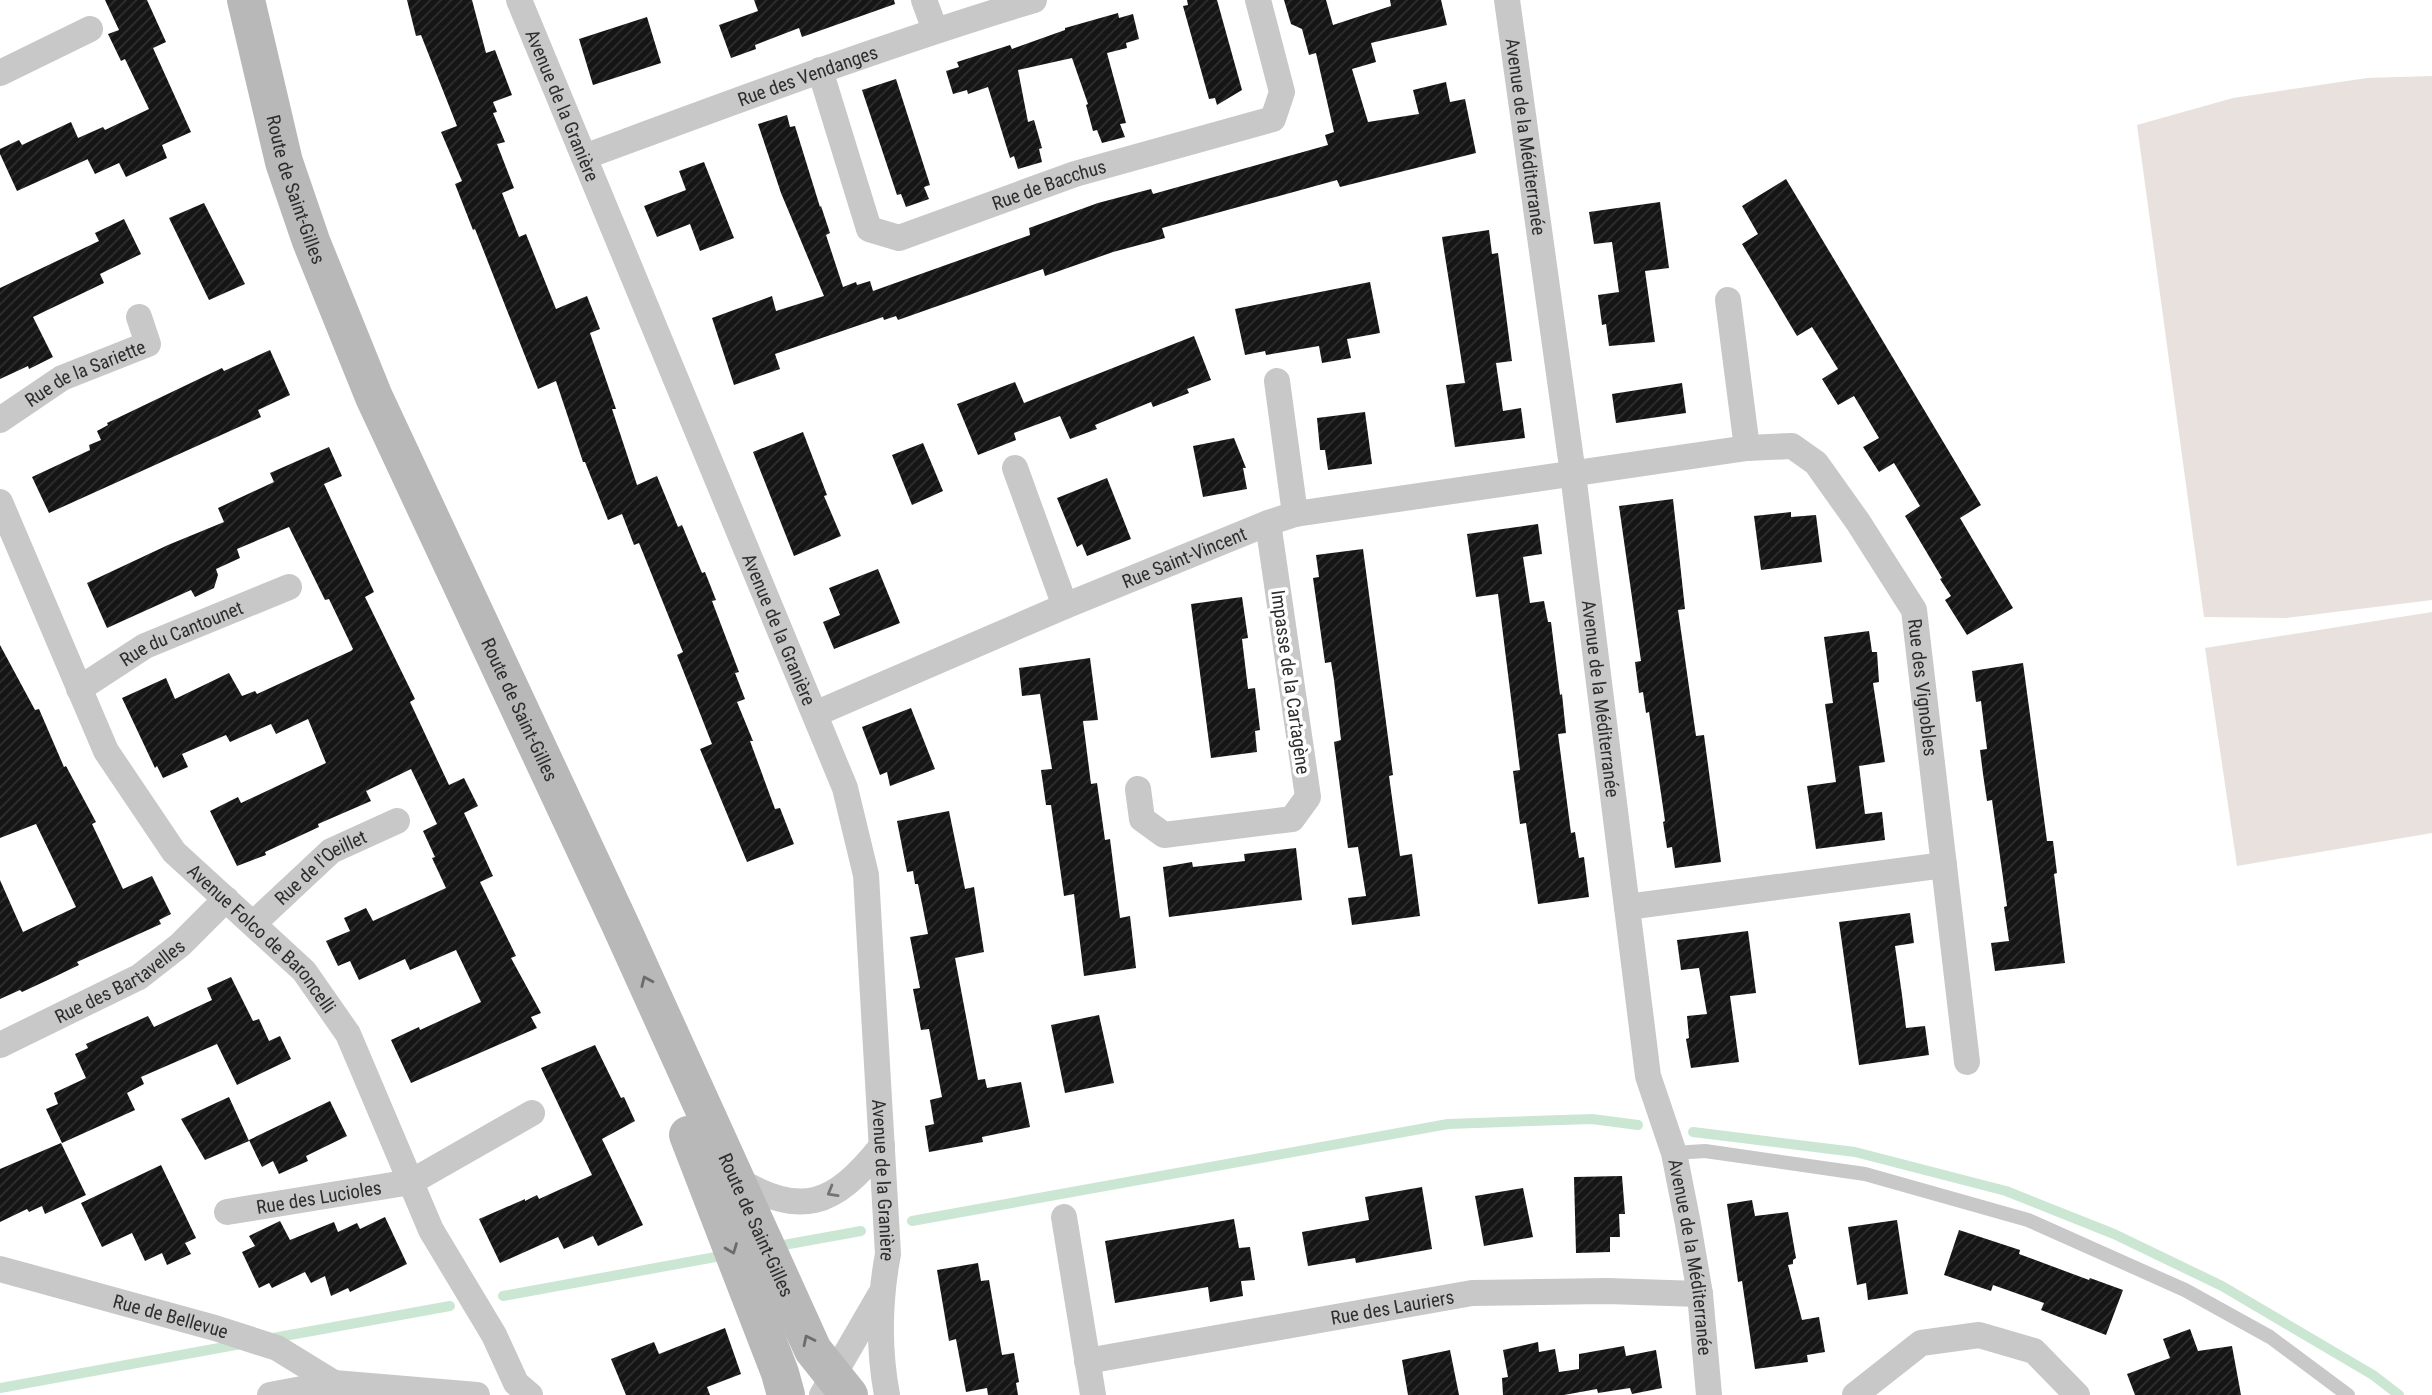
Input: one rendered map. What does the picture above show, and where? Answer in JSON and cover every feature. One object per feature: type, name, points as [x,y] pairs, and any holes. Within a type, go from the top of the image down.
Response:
[{"type":"main road","name":"Route de Saint-Gilles","points":[[229,0],[268,169],[332,347],[435,583],[684,1124],[780,1373],[786,1395]]},
{"type":"main road","name":"Route de Saint-Gilles","points":[[246,0],[284,162],[311,241],[374,397],[620,924],[813,1350],[835,1388]]},
{"type":"street","name":"Avenue de la Granière","points":[[519,0],[845,788],[866,875],[888,1254],[881,1293],[881,1365],[887,1395]]},
{"type":"street","points":[[924,0],[935,30]]},
{"type":"street","name":"Rue des Vendanges","points":[[584,157],[820,70],[935,30],[1034,0]]},
{"type":"street","name":"Rue de Bacchus","points":[[820,70],[869,229],[899,238],[1075,173],[1273,119],[1282,92],[1258,0]]},
{"type":"street","name":"Avenue de la Méditerranée","points":[[1507,0],[1573,474],[1648,1076],[1674,1153],[1700,1294],[1709,1395]]},
{"type":"street","points":[[0,73],[90,29]]},
{"type":"street","points":[[1728,300],[1747,447]]},
{"type":"street","name":"Rue de la Sariette","points":[[0,420],[62,378],[148,344],[139,317]]},
{"type":"street","points":[[1277,381],[1294,514]]},
{"type":"street","name":"Rue des Vignobles","points":[[1573,474],[1747,447],[1792,446],[1816,463],[1858,522],[1914,610],[1967,1062]]},
{"type":"street","points":[[1015,468],[1065,606]]},
{"type":"street","name":"Rue Saint-Vincent","points":[[815,714],[1065,606],[1294,514],[1573,474]]},
{"type":"street","name":"Avenue Folco de Baroncelli","points":[[2,512],[106,751],[174,852],[304,971],[348,1034],[431,1230],[494,1335],[513,1391]]},
{"type":"street","name":"Impasse de la Cartagène","points":[[1138,789],[1142,818],[1164,835],[1292,819],[1308,797],[1268,523]]},
{"type":"street","name":"Rue du Cantounet","points":[[79,689],[145,646],[289,587]]},
{"type":"street","name":"Rue de l'Oeillet","points":[[253,924],[331,851],[397,821]]},
{"type":"street","points":[[1627,907],[1944,865]]},
{"type":"street","name":"Rue des Bartavelles","points":[[0,1045],[139,977],[180,945],[226,900]]},
{"type":"street","points":[[411,1182],[532,1113]]},
{"type":"street","points":[[734,1178],[761,1194],[785,1201],[808,1203],[833,1193],[863,1170],[882,1146]]},
{"type":"street","name":"Rue des Lucioles","points":[[227,1212],[411,1182]]},
{"type":"street","points":[[1064,1217],[1093,1395]]},
{"type":"street","name":"Rue de Bellevue","points":[[0,1269],[215,1328],[277,1348],[334,1383]]},
{"type":"street","name":"Avenue de la Granière","points":[[835,1388],[881,1293]]},
{"type":"street","name":"Rue des Lauriers","points":[[1087,1361],[1472,1293],[1700,1294]]},
{"type":"street","points":[[1855,1395],[1921,1343],[1979,1335],[2034,1351],[2077,1395]]},
{"type":"street","points":[[270,1395],[334,1383],[477,1395]]},
{"type":"lane","points":[[1674,1153],[1705,1151],[1865,1174],[2028,1220],[2185,1290],[2270,1336],[2348,1395]]},
{"type":"shaded area","points":[[2432,76],[2432,600],[2286,618],[2204,617],[2137,125],[2233,98],[2367,78]]},
{"type":"shaded area","points":[[2432,612],[2432,833],[2237,866],[2205,648]]},
{"type":"building","points":[[105,0],[147,0],[166,42],[153,48],[191,132],[162,145],[167,158],[126,177],[119,163],[95,174],[88,159],[17,191],[0,149],[19,140],[22,145],[71,122],[78,138],[103,127],[105,130],[149,109],[125,59],[121,61],[108,34],[119,30]]},
{"type":"building","points":[[407,0],[472,0],[486,53],[495,50],[512,95],[493,102],[497,112],[493,113],[505,142],[497,144],[514,188],[502,193],[519,237],[526,234],[556,309],[587,296],[600,329],[590,333],[616,409],[612,409],[637,485],[657,476],[678,527],[682,525],[702,573],[705,572],[716,600],[712,601],[739,672],[735,673],[745,699],[737,702],[775,809],[780,808],[794,844],[747,862],[700,749],[712,744],[677,655],[683,652],[639,543],[634,545],[622,514],[608,520],[583,462],[556,381],[538,389],[475,229],[473,230],[455,184],[462,181],[441,132],[457,126],[421,35],[416,36]]},
{"type":"building","points":[[754,0],[894,0],[895,4],[802,37],[799,28],[755,45],[756,49],[731,58],[719,25],[758,11]]},
{"type":"building","points":[[1187,0],[1217,0],[1242,90],[1217,105],[1215,98],[1209,99],[1183,6],[1188,5]]},
{"type":"building","points":[[1284,0],[1326,0],[1333,25],[1391,6],[1390,0],[1441,0],[1447,25],[1371,43],[1376,62],[1352,69],[1368,122],[1419,114],[1413,90],[1446,82],[1450,102],[1465,99],[1476,153],[1340,187],[1337,180],[1162,228],[1165,238],[1113,252],[1045,276],[1043,269],[898,320],[896,316],[884,320],[883,317],[775,354],[780,369],[734,385],[712,318],[772,296],[776,311],[824,296],[781,193],[758,124],[787,115],[790,127],[795,126],[830,233],[826,235],[843,287],[870,281],[873,291],[1030,235],[1029,228],[1098,203],[1151,189],[1153,194],[1328,145],[1325,135],[1334,132],[1316,53],[1309,55],[1302,29],[1291,24]]},
{"type":"building","points":[[1118,13],[1119,18],[1133,14],[1139,39],[1126,43],[1127,48],[1107,53],[1126,123],[1120,124],[1125,137],[1102,143],[1097,130],[1093,131],[1086,105],[1088,104],[1072,58],[1018,70],[1028,122],[1034,120],[1042,148],[1039,149],[1042,162],[1018,169],[1014,156],[1010,158],[988,87],[968,94],[967,90],[953,94],[946,71],[959,67],[957,62],[1010,45],[1012,49],[1065,28]]},
{"type":"building","points":[[647,17],[661,63],[593,85],[579,39]]},
{"type":"building","points":[[896,79],[930,185],[924,187],[929,199],[906,207],[901,194],[897,195],[862,90]]},
{"type":"building","points":[[704,162],[734,238],[700,251],[690,224],[657,237],[644,206],[686,190],[679,171]]},
{"type":"building","points":[[1786,179],[1981,505],[1960,518],[2013,608],[1967,635],[1945,600],[1951,596],[1940,579],[1942,578],[1905,516],[1920,506],[1894,463],[1879,472],[1863,447],[1879,438],[1854,396],[1838,405],[1822,379],[1838,369],[1812,327],[1797,336],[1742,244],[1758,234],[1742,206]]},
{"type":"building","points":[[1660,202],[1669,268],[1645,271],[1655,342],[1609,346],[1606,324],[1602,325],[1598,295],[1619,292],[1612,242],[1594,244],[1589,212]]},
{"type":"building","points":[[204,203],[245,284],[209,300],[169,218]]},
{"type":"building","points":[[124,219],[141,254],[100,274],[104,283],[33,317],[53,357],[0,379],[0,288],[99,241],[95,233]]},
{"type":"building","points":[[1489,230],[1492,254],[1498,253],[1512,361],[1496,363],[1503,411],[1521,408],[1525,438],[1455,447],[1446,385],[1465,383],[1442,237]]},
{"type":"building","points":[[1370,282],[1380,333],[1347,339],[1351,358],[1322,363],[1319,346],[1266,355],[1265,351],[1245,355],[1235,309]]},
{"type":"building","points":[[1194,336],[1211,380],[1187,389],[1189,393],[1153,407],[1151,402],[1095,425],[1097,429],[1070,439],[1060,416],[1014,433],[1016,440],[978,455],[957,404],[1015,382],[1024,403]]},
{"type":"building","points":[[270,350],[290,395],[258,410],[261,417],[49,513],[32,477],[90,450],[89,445],[101,440],[97,431],[108,425],[107,423],[222,368],[224,371]]},
{"type":"building","points":[[1682,383],[1686,413],[1616,423],[1612,394]]},
{"type":"building","points":[[1365,412],[1372,464],[1328,470],[1325,450],[1320,450],[1317,418]]},
{"type":"building","points":[[803,432],[827,495],[824,496],[841,536],[794,556],[753,452]]},
{"type":"building","points":[[1234,438],[1246,468],[1243,468],[1247,489],[1203,497],[1193,446]]},
{"type":"building","points":[[923,443],[943,491],[912,505],[892,455]]},
{"type":"building","points":[[329,447],[342,476],[324,484],[374,592],[365,597],[415,699],[410,702],[449,785],[464,778],[478,806],[464,813],[493,876],[480,882],[516,956],[511,958],[541,1013],[531,1017],[537,1028],[411,1083],[391,1040],[481,1002],[456,950],[410,970],[405,959],[359,980],[350,961],[338,966],[326,941],[350,931],[344,918],[366,908],[373,921],[446,888],[423,831],[437,824],[411,769],[366,791],[371,801],[318,824],[319,827],[265,852],[266,855],[237,866],[210,811],[238,797],[241,803],[326,763],[308,719],[276,734],[271,724],[230,742],[226,735],[182,754],[188,767],[163,778],[157,766],[155,768],[122,698],[166,678],[175,699],[229,673],[242,696],[255,691],[257,694],[353,649],[289,527],[237,549],[240,558],[216,569],[218,575],[214,588],[195,597],[191,590],[107,628],[87,583],[224,522],[218,508],[274,482],[270,473]]},
{"type":"building","points":[[1107,478],[1131,539],[1087,556],[1082,544],[1077,547],[1057,498]]},
{"type":"building","points":[[1673,499],[1685,609],[1678,610],[1696,736],[1704,735],[1721,862],[1675,868],[1672,847],[1667,848],[1649,712],[1646,713],[1643,692],[1639,693],[1635,662],[1641,661],[1619,506]]},
{"type":"building","points":[[1791,512],[1791,517],[1816,515],[1822,562],[1761,570],[1754,516]]},
{"type":"building","points":[[1538,524],[1542,554],[1523,557],[1530,603],[1544,601],[1548,622],[1551,622],[1566,733],[1558,734],[1571,833],[1575,832],[1579,858],[1584,857],[1589,897],[1538,904],[1526,823],[1520,824],[1513,771],[1520,770],[1498,594],[1476,597],[1467,534]]},
{"type":"building","points":[[1363,549],[1393,775],[1389,776],[1400,856],[1412,854],[1420,916],[1352,925],[1348,898],[1366,896],[1358,847],[1348,848],[1334,742],[1341,740],[1334,680],[1331,662],[1325,663],[1313,578],[1319,577],[1316,555]]},
{"type":"building","points":[[878,569],[900,623],[834,649],[823,622],[840,615],[829,588]]},
{"type":"building","points":[[1242,597],[1248,638],[1242,639],[1248,689],[1255,688],[1260,730],[1255,731],[1257,752],[1211,758],[1191,604]]},
{"type":"building","points":[[1869,631],[1872,652],[1877,652],[1879,682],[1873,683],[1885,762],[1859,766],[1865,814],[1882,812],[1885,840],[1816,849],[1807,786],[1836,782],[1825,704],[1833,703],[1824,637]]},
{"type":"building","points":[[0,645],[35,710],[39,709],[64,767],[66,766],[96,822],[92,824],[123,889],[152,876],[171,914],[159,920],[161,924],[77,962],[79,965],[22,992],[20,990],[0,999],[0,880],[23,932],[76,907],[36,824],[0,838]]},
{"type":"building","points":[[1090,658],[1098,720],[1083,721],[1091,784],[1097,783],[1105,840],[1110,839],[1120,918],[1130,916],[1136,968],[1084,976],[1074,894],[1064,896],[1051,805],[1046,805],[1041,770],[1052,769],[1040,694],[1022,696],[1019,668]]},
{"type":"building","points":[[2023,663],[2047,841],[2053,841],[2057,873],[2054,874],[2065,963],[1995,971],[1991,943],[2009,941],[2004,907],[2007,906],[1992,800],[1987,801],[1983,774],[1980,750],[1987,749],[1981,701],[1976,702],[1972,671]]},
{"type":"building","points":[[911,708],[935,769],[890,786],[887,772],[880,775],[862,727]]},
{"type":"building","points":[[949,811],[965,889],[974,887],[984,952],[955,958],[978,1080],[985,1079],[987,1088],[1021,1082],[1030,1127],[982,1137],[983,1142],[929,1152],[925,1126],[934,1124],[930,1100],[942,1097],[929,1029],[921,1030],[913,989],[920,988],[910,937],[928,934],[918,884],[915,884],[913,871],[907,872],[897,821]]},
{"type":"building","points":[[1296,848],[1302,900],[1169,917],[1163,867],[1192,862],[1193,867],[1245,861],[1244,854]]},
{"type":"building","points":[[1910,913],[1914,943],[1895,946],[1906,1028],[1925,1026],[1929,1055],[1859,1065],[1839,922]]},
{"type":"building","points":[[1748,931],[1756,993],[1730,996],[1739,1062],[1691,1068],[1686,1039],[1689,1038],[1687,1016],[1707,1014],[1699,968],[1681,970],[1677,940]]},
{"type":"building","points":[[231,977],[253,1021],[259,1019],[269,1041],[280,1036],[291,1059],[237,1085],[217,1044],[141,1077],[144,1084],[127,1093],[135,1110],[62,1143],[46,1109],[58,1104],[54,1093],[86,1078],[75,1054],[88,1048],[86,1044],[148,1016],[154,1027],[212,1000],[207,988]]},
{"type":"building","points":[[1099,1015],[1114,1083],[1065,1093],[1051,1025]]},
{"type":"building","points":[[595,1045],[635,1121],[602,1139],[643,1225],[598,1246],[593,1236],[564,1249],[558,1237],[500,1263],[479,1219],[537,1195],[539,1199],[592,1175],[541,1068]]},
{"type":"building","points":[[229,1097],[249,1141],[205,1160],[181,1119]]},
{"type":"building","points":[[330,1101],[347,1136],[306,1156],[308,1161],[279,1174],[273,1161],[262,1167],[249,1140]]},
{"type":"building","points":[[61,1143],[86,1195],[45,1214],[42,1206],[29,1212],[27,1209],[0,1222],[0,1169]]},
{"type":"building","points":[[161,1165],[196,1238],[185,1243],[191,1254],[167,1265],[162,1253],[145,1261],[132,1233],[102,1247],[81,1203]]},
{"type":"building","points":[[1622,1176],[1625,1214],[1619,1214],[1620,1237],[1610,1237],[1610,1252],[1576,1253],[1574,1177]]},
{"type":"building","points":[[1422,1187],[1432,1249],[1356,1263],[1355,1258],[1308,1266],[1302,1232],[1369,1220],[1365,1197]]},
{"type":"building","points":[[1523,1188],[1533,1237],[1484,1246],[1475,1196]]},
{"type":"building","points":[[1752,1200],[1755,1216],[1788,1212],[1796,1258],[1793,1264],[1788,1265],[1802,1320],[1819,1317],[1825,1352],[1807,1355],[1808,1362],[1755,1369],[1742,1281],[1738,1282],[1727,1204]]},
{"type":"building","points":[[385,1217],[407,1264],[350,1292],[348,1288],[331,1296],[325,1276],[311,1283],[305,1272],[272,1288],[269,1283],[259,1288],[242,1252],[255,1246],[249,1236],[280,1221],[290,1240],[334,1222],[338,1232],[357,1223],[360,1229]]},
{"type":"building","points":[[1234,1219],[1239,1248],[1250,1247],[1255,1280],[1241,1281],[1243,1296],[1210,1302],[1208,1287],[1115,1303],[1105,1241]]},
{"type":"building","points":[[1897,1220],[1908,1294],[1868,1300],[1866,1283],[1857,1285],[1848,1227]]},
{"type":"building","points":[[1959,1230],[2020,1250],[2019,1254],[2089,1280],[2090,1278],[2123,1290],[2106,1335],[2041,1310],[2044,1303],[1993,1285],[1991,1291],[1944,1275]]},
{"type":"building","points":[[978,1263],[981,1281],[989,1280],[1002,1355],[1014,1353],[1019,1382],[1016,1383],[1018,1395],[988,1395],[987,1388],[966,1392],[956,1339],[949,1341],[937,1270]]},
{"type":"building","points":[[725,1328],[741,1374],[707,1387],[710,1395],[626,1395],[611,1359],[654,1342],[659,1354]]},
{"type":"building","points":[[2190,1329],[2198,1351],[2232,1346],[2241,1395],[2135,1395],[2127,1374],[2170,1358],[2163,1339]]},
{"type":"building","points":[[1538,1342],[1539,1352],[1555,1349],[1559,1372],[1579,1369],[1579,1354],[1624,1346],[1626,1356],[1656,1350],[1662,1388],[1632,1394],[1630,1388],[1598,1393],[1597,1389],[1564,1395],[1503,1395],[1502,1378],[1508,1377],[1503,1350]]},
{"type":"building","points":[[1450,1350],[1459,1395],[1408,1395],[1402,1360]]},
{"type":"waterway","points":[[912,1221],[1448,1124],[1592,1119],[1638,1125]]},
{"type":"waterway","points":[[1693,1132],[1855,1152],[2006,1191],[2114,1234],[2222,1286],[2373,1375],[2399,1395]]},
{"type":"waterway","points":[[778,1246],[861,1231]]},
{"type":"waterway","points":[[503,1296],[721,1256]]},
{"type":"waterway","points":[[273,1338],[450,1306]]},
{"type":"waterway","points":[[0,1388],[241,1344]]}]
